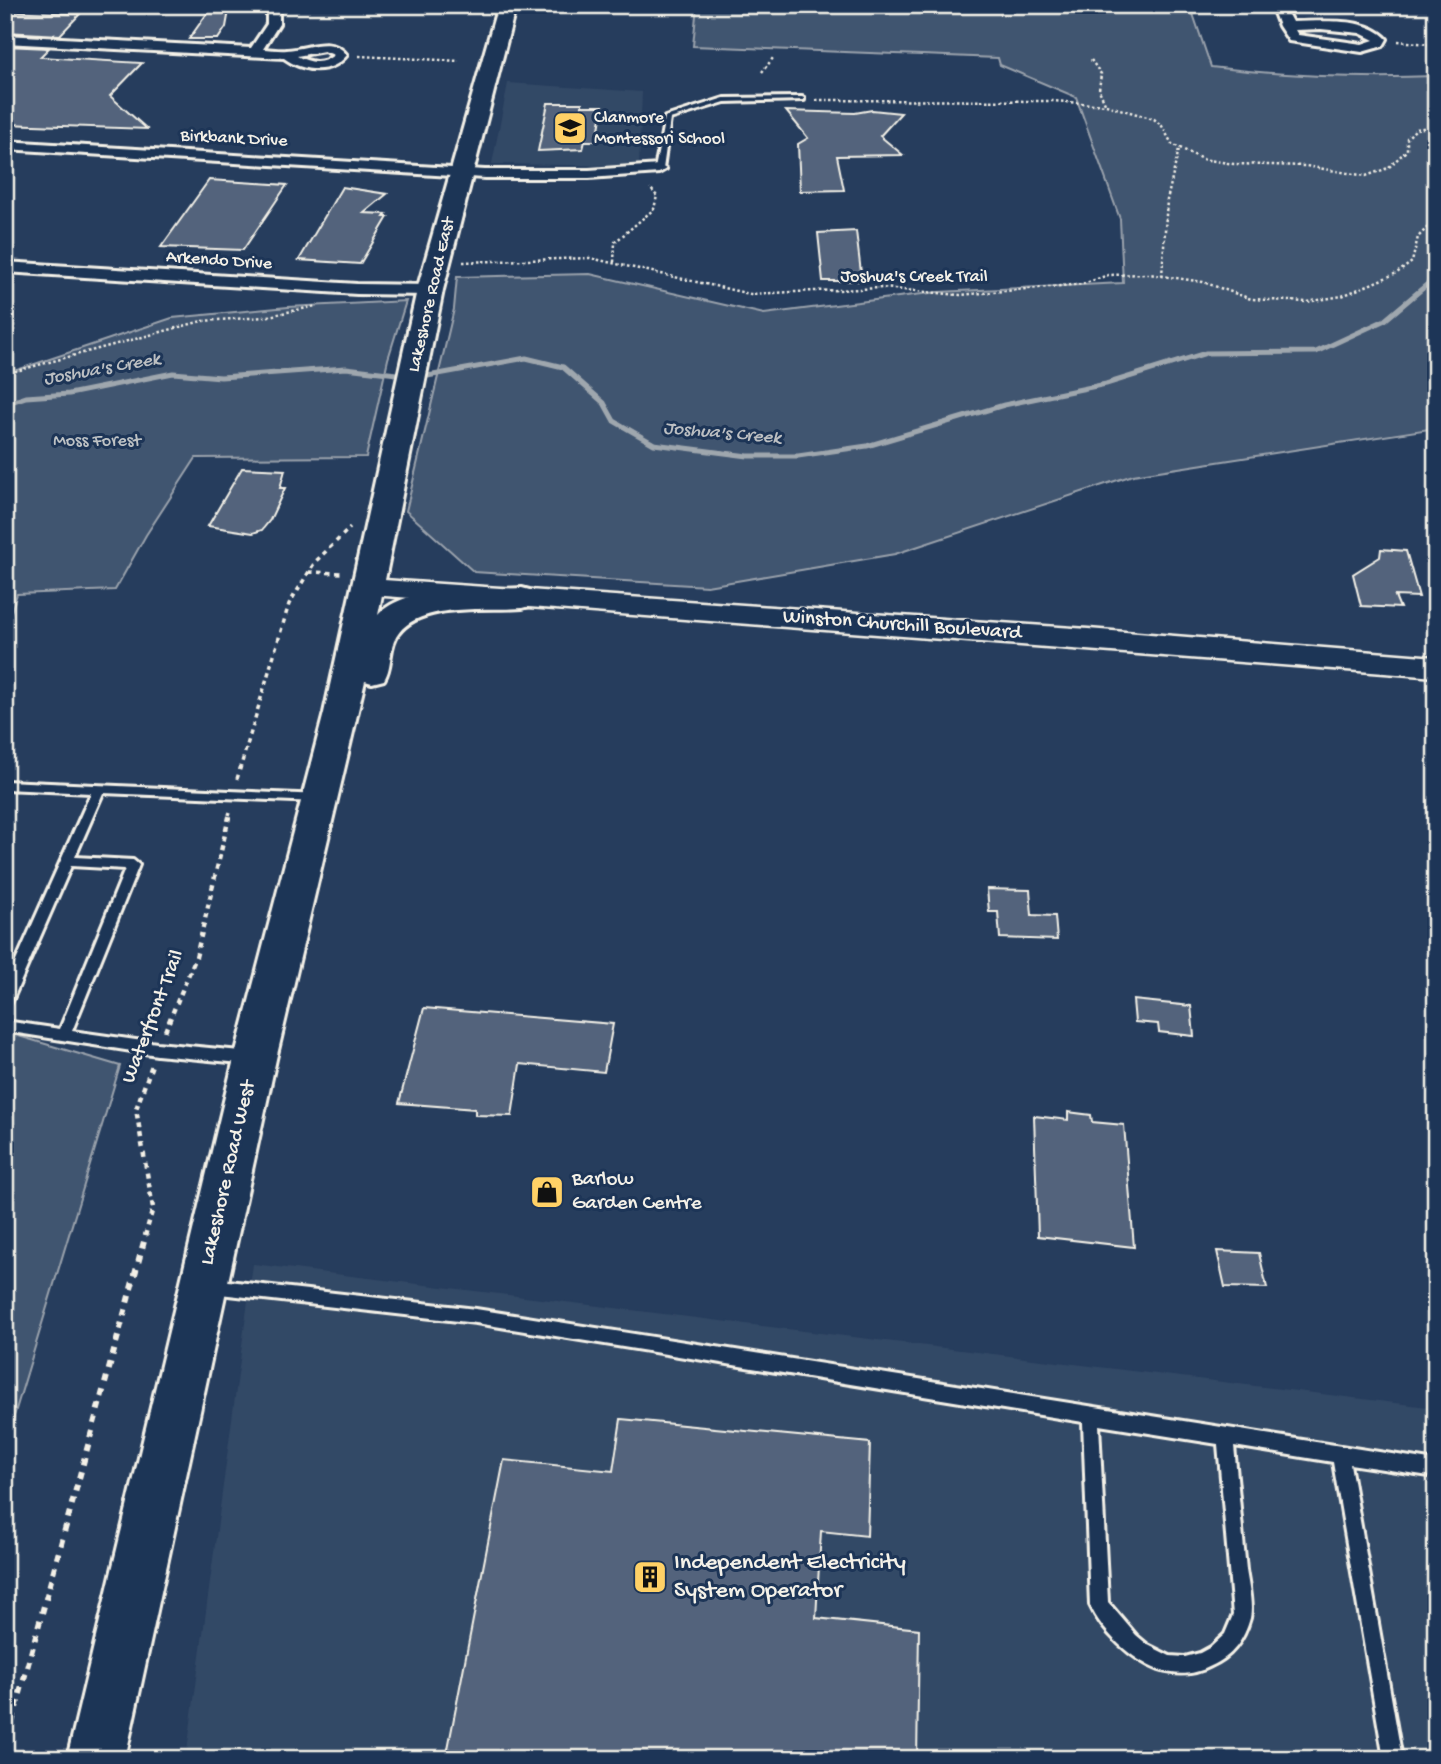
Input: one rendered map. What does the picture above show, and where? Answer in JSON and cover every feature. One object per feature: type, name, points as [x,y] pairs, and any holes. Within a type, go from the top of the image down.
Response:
[{"type":"main road","name":"Lakeshore Road East","points":[[359,581],[409,397],[430,290],[506,5]]},
{"type":"main road","name":"Winston Churchill Boulevard","points":[[359,581],[522,598],[1436,667]]},
{"type":"main road","name":"Lakeshore Road West","points":[[96,1759],[255,1059],[341,713],[359,581]]},
{"type":"main road","points":[[341,713],[365,704],[382,631],[396,618],[412,609],[449,599],[496,601],[522,598]]},
{"type":"street","points":[[255,52],[273,24],[273,5]]},
{"type":"street","points":[[1277,5],[1285,26],[1293,38],[1362,48],[1379,43],[1381,39],[1369,31],[1352,27],[1285,26]]},
{"type":"street","points":[[5,39],[287,54]]},
{"type":"street","name":"Birkbank Drive","points":[[5,145],[460,173],[589,174],[659,169]]},
{"type":"street","name":"Arkendo Drive","points":[[5,267],[344,288],[430,290]]},
{"type":"lane","points":[[659,169],[667,118],[724,100],[802,99]]},
{"type":"lane","points":[[5,785],[321,798]]},
{"type":"lane","points":[[5,1001],[100,788]]},
{"type":"lane","points":[[64,1035],[133,866],[67,861]]},
{"type":"lane","points":[[5,1026],[157,1049],[255,1059]]},
{"type":"lane","points":[[205,1285],[476,1316],[1436,1469]]},
{"type":"lane","points":[[1091,1415],[1099,1605],[1116,1629],[1147,1655],[1167,1664],[1190,1666],[1214,1657],[1232,1640],[1242,1615],[1225,1437]]},
{"type":"lane","points":[[1340,1454],[1393,1759]]},
{"type":"path","points":[[1381,39],[1436,45]]},
{"type":"path","points":[[350,55],[459,61]]},
{"type":"path","points":[[762,72],[773,58]]},
{"type":"path","points":[[1091,60],[1100,69],[1103,79],[1099,90],[1106,105]]},
{"type":"path","points":[[802,99],[1053,101],[1106,105],[1154,119],[1162,126],[1172,144],[1202,159],[1306,166],[1366,176],[1388,168],[1399,160],[1407,150],[1407,138],[1416,129],[1436,126]]},
{"type":"path","points":[[1162,276],[1167,201],[1179,149]]},
{"type":"path","points":[[614,262],[615,242],[654,209],[657,196],[635,171]]},
{"type":"path","name":"Joshua's Creek Trail","points":[[438,263],[590,258],[750,294],[882,288],[960,295],[1083,284],[1108,275],[1162,276],[1203,282],[1251,299],[1307,302],[1342,296],[1397,273],[1412,262],[1418,237],[1436,219]]},
{"type":"path","points":[[5,374],[202,321],[264,317],[323,304]]},
{"type":"path","name":"Waterfront Trail","points":[[5,1748],[153,1208],[136,1109],[157,1049],[196,957],[233,793],[289,604],[308,572],[331,542],[357,523]]},
{"type":"path","points":[[308,572],[359,581]]},
{"type":"shaded area","name":"Clanmore Montessori School","points":[[508,83],[642,92],[639,166],[492,164]]},
{"type":"shaded area","points":[[253,1264],[1436,1408],[1436,1759],[186,1759]]},
{"type":"green space","points":[[697,5],[1190,5],[1211,67],[1323,76],[1436,76],[1436,428],[1133,475],[895,554],[707,586],[474,572],[406,511],[454,309],[457,277],[590,274],[764,314],[938,292],[1123,283],[1120,219],[1076,97],[1000,65],[998,58],[693,46]]},
{"type":"green space","name":"Moss Forest","points":[[406,301],[388,359],[366,457],[196,458],[146,535],[115,590],[17,594],[5,630],[5,374],[172,318],[288,307]]},
{"type":"green space","points":[[5,1032],[120,1066],[5,1446]]},
{"type":"building","points":[[213,5],[230,5],[226,27],[218,39],[189,39]]},
{"type":"building","points":[[5,11],[80,14],[60,35],[5,32]]},
{"type":"building","points":[[5,46],[49,48],[40,57],[142,63],[110,96],[147,129],[5,124]]},
{"type":"building","points":[[548,103],[603,106],[597,141],[585,141],[583,149],[538,151]]},
{"type":"building","points":[[872,110],[901,113],[880,136],[903,155],[837,156],[844,190],[800,191],[798,144],[808,138],[786,111],[855,113]]},
{"type":"building","points":[[209,180],[287,185],[243,250],[161,247]]},
{"type":"building","points":[[342,187],[387,194],[364,213],[386,214],[384,217],[388,217],[360,264],[299,260]]},
{"type":"building","points":[[856,231],[862,281],[823,281],[818,233]]},
{"type":"building","points":[[242,468],[285,470],[280,488],[285,488],[270,520],[262,530],[253,533],[208,526]]},
{"type":"building","points":[[1381,549],[1406,551],[1419,597],[1395,596],[1400,608],[1361,606],[1353,574],[1380,557]]},
{"type":"building","points":[[987,889],[1030,890],[1032,915],[1055,916],[1057,940],[1000,938],[998,912],[989,912]]},
{"type":"building","points":[[1133,1000],[1191,1006],[1194,1036],[1159,1032],[1158,1024],[1135,1022]]},
{"type":"building","points":[[424,1008],[613,1024],[604,1072],[520,1064],[512,1116],[475,1115],[475,1109],[399,1103]]},
{"type":"building","points":[[1068,1112],[1091,1115],[1092,1122],[1124,1125],[1134,1247],[1038,1236],[1034,1116],[1068,1120]]},
{"type":"building","points":[[1217,1251],[1259,1253],[1267,1288],[1225,1287]]},
{"type":"building","name":"Independent Electricity System Operator","points":[[621,1419],[870,1443],[867,1536],[821,1531],[816,1618],[919,1629],[917,1759],[446,1759],[504,1460],[613,1471]]},
{"type":"waterway","name":"Joshua's Creek","points":[[5,404],[26,397],[69,394],[173,373],[221,377],[346,368],[422,377],[526,358],[563,367],[604,403],[614,421],[654,444],[748,456],[798,456],[867,446],[1004,405],[1106,384],[1206,353],[1316,352],[1385,320],[1436,277]]},
{"type":"place","name":"Clanmore Montessori School","points":[[570,128]]},
{"type":"place","name":"Barlow Garden Centre","points":[[547,1192]]},
{"type":"place","name":"Independent Electricity System Operator","points":[[650,1577]]}]
